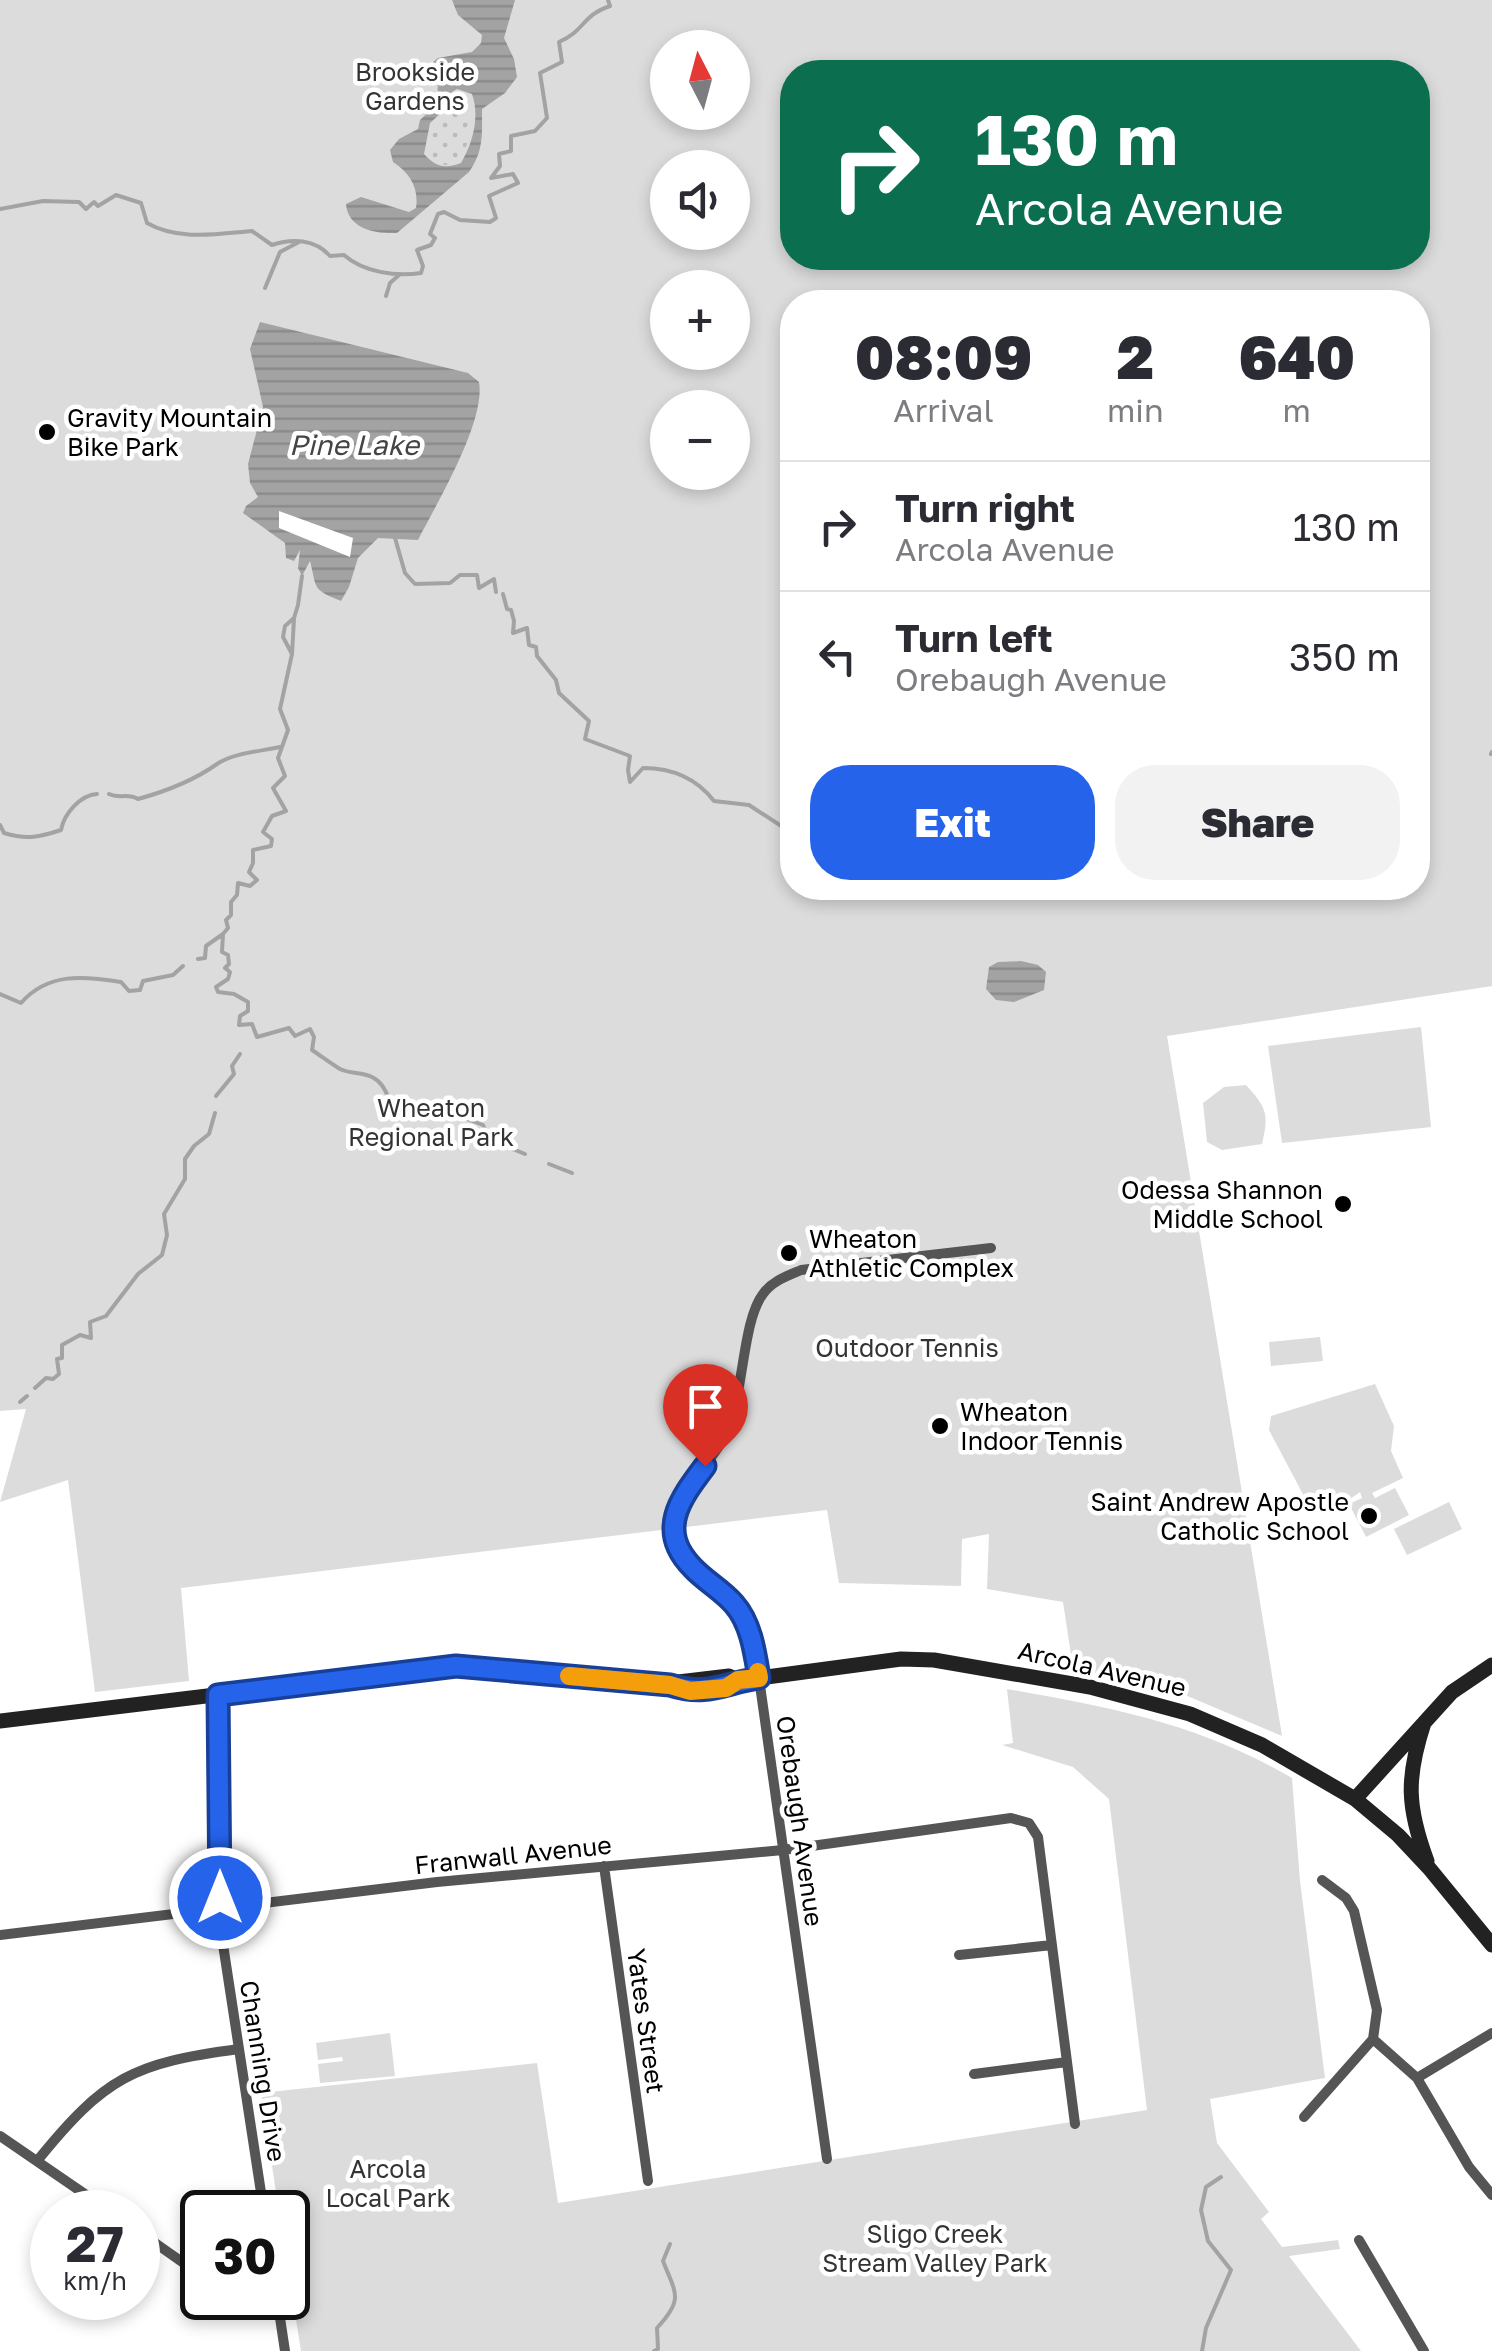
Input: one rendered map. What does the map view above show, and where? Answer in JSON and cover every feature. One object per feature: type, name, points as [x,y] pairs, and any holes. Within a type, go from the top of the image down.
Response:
[{"type":"street","name":"Orebaugh Avenue","points":[[827,2159],[759,1678],[749,1631],[736,1606],[692,1568],[679,1551],[674,1518],[685,1493],[725,1436],[737,1406],[752,1321],[762,1295],[779,1280],[801,1270],[991,1248]]},
{"type":"street","name":"Arcola Avenue","points":[[0,1721],[456,1666],[670,1685],[729,1676],[738,1680],[900,1660],[934,1660],[1090,1687],[1190,1714],[1262,1745],[1355,1799],[1398,1835],[1492,1945]]},
{"type":"street","points":[[1355,1799],[1452,1692],[1492,1665]]},
{"type":"street","name":"Channing Drive","points":[[218,1695],[220,1908],[261,2190]]},
{"type":"street","points":[[1425,1720],[1413,1759],[1409,1791],[1412,1820],[1429,1868]]},
{"type":"street","name":"Franwall Avenue","points":[[0,1935],[604,1866],[784,1850],[1011,1818],[1029,1823],[1038,1837],[1052,1945]]},
{"type":"street","name":"Yates Street","points":[[604,1866],[648,2181]]},
{"type":"street","points":[[1304,2116],[1373,2039],[1377,2010],[1354,1911],[1346,1898],[1322,1880]]},
{"type":"street","points":[[959,1955],[1052,1945],[1075,2124]]},
{"type":"street","points":[[1418,2078],[1492,2032]]},
{"type":"street","points":[[1373,2039],[1418,2078],[1469,2167],[1492,2195]]},
{"type":"street","points":[[37,2161],[73,2117],[124,2078],[178,2057],[239,2049]]},
{"type":"street","points":[[974,2074],[1067,2062]]},
{"type":"street","points":[[0,2136],[79,2190]]},
{"type":"street","points":[[1359,2240],[1424,2351]]},
{"type":"street","points":[[281,2320],[285,2351]]},
{"type":"green space","name":"Wheaton Regional Park","points":[[0,0],[1492,0],[1492,986],[1167,1036],[1282,1736],[1185,1695],[1073,1668],[1063,1602],[987,1589],[989,1534],[962,1539],[961,1586],[839,1583],[827,1510],[181,1588],[189,1681],[95,1692],[68,1480],[0,1502],[26,1409],[0,1411]]},
{"type":"green space","points":[[446,104],[460,113],[469,104],[473,106],[465,149],[458,160],[446,165],[436,161],[429,139]]},
{"type":"green space","points":[[1421,1027],[1431,1127],[1282,1143],[1268,1046]]},
{"type":"green space","points":[[1246,1085],[1265,1112],[1262,1144],[1222,1150],[1207,1142],[1203,1103],[1224,1087]]},
{"type":"green space","points":[[1320,1337],[1323,1361],[1271,1366],[1269,1342]]},
{"type":"green space","points":[[1375,1384],[1394,1426],[1391,1451],[1403,1478],[1372,1493],[1375,1498],[1395,1488],[1409,1515],[1366,1537],[1349,1504],[1362,1498],[1360,1492],[1343,1504],[1306,1500],[1269,1430],[1271,1416]]},
{"type":"green space","points":[[1449,1502],[1462,1529],[1407,1555],[1394,1529]]},
{"type":"green space","points":[[1007,1689],[1154,1720],[1222,1744],[1292,1778],[1300,1881],[1325,2078],[1210,2099],[1217,2143],[1269,2212],[1261,2219],[1282,2247],[1338,2240],[1340,2249],[1289,2256],[1361,2351],[301,2351],[296,2320],[310,2320],[310,2190],[276,2190],[261,2093],[537,2063],[558,2203],[1147,2110],[1109,1799],[1073,1767],[1002,1745],[1013,1743]]},
{"type":"green space","points":[[390,2033],[395,2076],[320,2083],[318,2064],[343,2061],[342,2057],[318,2060],[316,2043]]},
{"type":"water","points":[[452,0],[515,0],[504,38],[517,77],[505,93],[482,109],[480,149],[469,172],[397,233],[364,228],[352,219],[346,204],[361,197],[409,212],[416,208],[412,182],[393,162],[390,150],[399,139],[418,129],[420,120],[437,104],[438,81],[433,62],[472,52],[481,43],[482,35],[458,15]],"holes":[[[457,89],[472,94],[475,120],[461,163],[436,164],[424,154],[430,123],[440,114],[445,96]]]},
{"type":"water","name":"Pine Lake","points":[[260,322],[468,373],[479,382],[479,398],[468,439],[418,540],[378,538],[358,558],[341,601],[317,587],[310,561],[302,576],[298,568],[300,550],[294,561],[286,558],[285,543],[243,513],[258,497],[250,483],[248,464],[263,407],[250,349]]},
{"type":"water","points":[[998,962],[1038,965],[1046,972],[1044,990],[1014,1002],[996,1000],[986,989],[989,967]]},
{"type":"pier","points":[[279,511],[353,538],[350,557],[279,528]]},
{"type":"waterway","points":[[0,209],[43,201],[79,202],[86,209],[116,195],[141,203],[147,223],[159,229],[198,235],[252,231],[272,245],[303,242],[330,256],[344,255],[370,269],[391,274],[421,273],[423,266],[417,250],[431,245],[435,238],[430,234],[438,214],[444,212],[460,220],[490,222],[496,218],[489,196],[518,183],[513,174],[491,178],[500,166],[499,154],[511,151],[511,136],[535,131],[547,118],[540,73],[562,62],[559,42],[610,6],[608,0]]},
{"type":"waterway","points":[[265,288],[280,252],[299,242]]},
{"type":"waterway","points":[[386,296],[390,283],[399,275]]},
{"type":"waterway","points":[[395,538],[405,573],[415,584],[450,583],[460,575],[477,575],[479,588],[494,579],[496,592]]},
{"type":"waterway","points":[[302,576],[294,618],[285,626],[283,637],[292,654],[280,709],[288,730],[278,758],[285,776],[273,788],[286,811],[272,816],[263,832],[272,839],[271,846],[253,850],[249,872],[257,880],[250,886],[238,883],[231,915],[226,920],[228,928],[223,934],[222,952],[228,955],[225,968],[230,972],[228,979],[216,987],[218,992],[234,994],[248,1002],[248,1011],[240,1016],[239,1025],[252,1024],[257,1037],[289,1028],[295,1036],[310,1029],[314,1037],[312,1050],[340,1069],[368,1075],[379,1082],[403,1115],[426,1118],[442,1106],[461,1107],[467,1119],[483,1125],[488,1139],[525,1154]]},
{"type":"waterway","points":[[503,594],[514,621],[513,633],[527,628],[529,645],[536,647],[537,656],[556,680],[559,693],[589,721],[585,739],[630,756],[630,782],[643,768],[664,770],[692,781],[714,801],[749,805],[780,825]]},
{"type":"waterway","points":[[292,654],[294,619]]},
{"type":"waterway","points":[[109,794],[138,799],[200,775],[231,757],[280,747]]},
{"type":"waterway","points":[[0,825],[4,833],[20,836],[61,830],[69,812],[79,802],[97,794]]},
{"type":"waterway","points":[[198,959],[205,958],[206,946],[223,934]]},
{"type":"waterway","points":[[0,994],[21,1003],[43,986],[80,978],[121,982],[129,991],[140,990],[143,981],[173,975],[183,966]]},
{"type":"waterway","points":[[216,1096],[234,1074],[232,1066],[240,1054]]},
{"type":"waterway","points":[[35,1388],[46,1378],[53,1379],[59,1374],[57,1359],[62,1358],[62,1345],[80,1335],[91,1338],[90,1322],[106,1316],[138,1274],[162,1255],[167,1235],[164,1214],[185,1179],[185,1159],[209,1134],[215,1113]]},
{"type":"waterway","points":[[549,1164],[572,1173]]},
{"type":"waterway","points":[[20,1402],[27,1396]]},
{"type":"waterway","points":[[1202,2351],[1206,2328],[1231,2270],[1208,2241],[1201,2210],[1206,2187],[1221,2177]]},
{"type":"waterway","points":[[654,2351],[658,2349],[657,2328],[674,2303],[674,2289],[663,2261],[670,2244]]},
{"type":"slow traffic","points":[[569,1676],[670,1685],[690,1691],[726,1688],[738,1680],[759,1678],[758,1672]]},
{"type":"place","name":"Gravity Mountain Bike Park","points":[[47,432]]},
{"type":"place","name":"Odessa Shannon Middle School","points":[[1343,1204]]},
{"type":"place","name":"Wheaton Athletic Complex","points":[[789,1253]]},
{"type":"place","name":"Wheaton Indoor Tennis","points":[[940,1426]]},
{"type":"place","name":"Saint Andrew Apostle Catholic School","points":[[1369,1516]]},
{"type":"route","points":[[220,1898],[218,1695],[456,1666],[670,1685],[690,1691],[726,1688],[738,1680],[759,1678],[749,1631],[736,1606],[692,1568],[674,1536],[674,1518],[685,1493],[705,1466]]},
{"type":"park label","name":"Brookside Gardens","points":[[415,86]]},
{"type":"park label","name":"Outdoor Tennis","points":[[907,1348]]},
{"type":"park label","name":"Arcola Local Park","points":[[388,2184]]},
{"type":"park label","name":"Sligo Creek Stream Valley Park","points":[[935,2248]]}]
